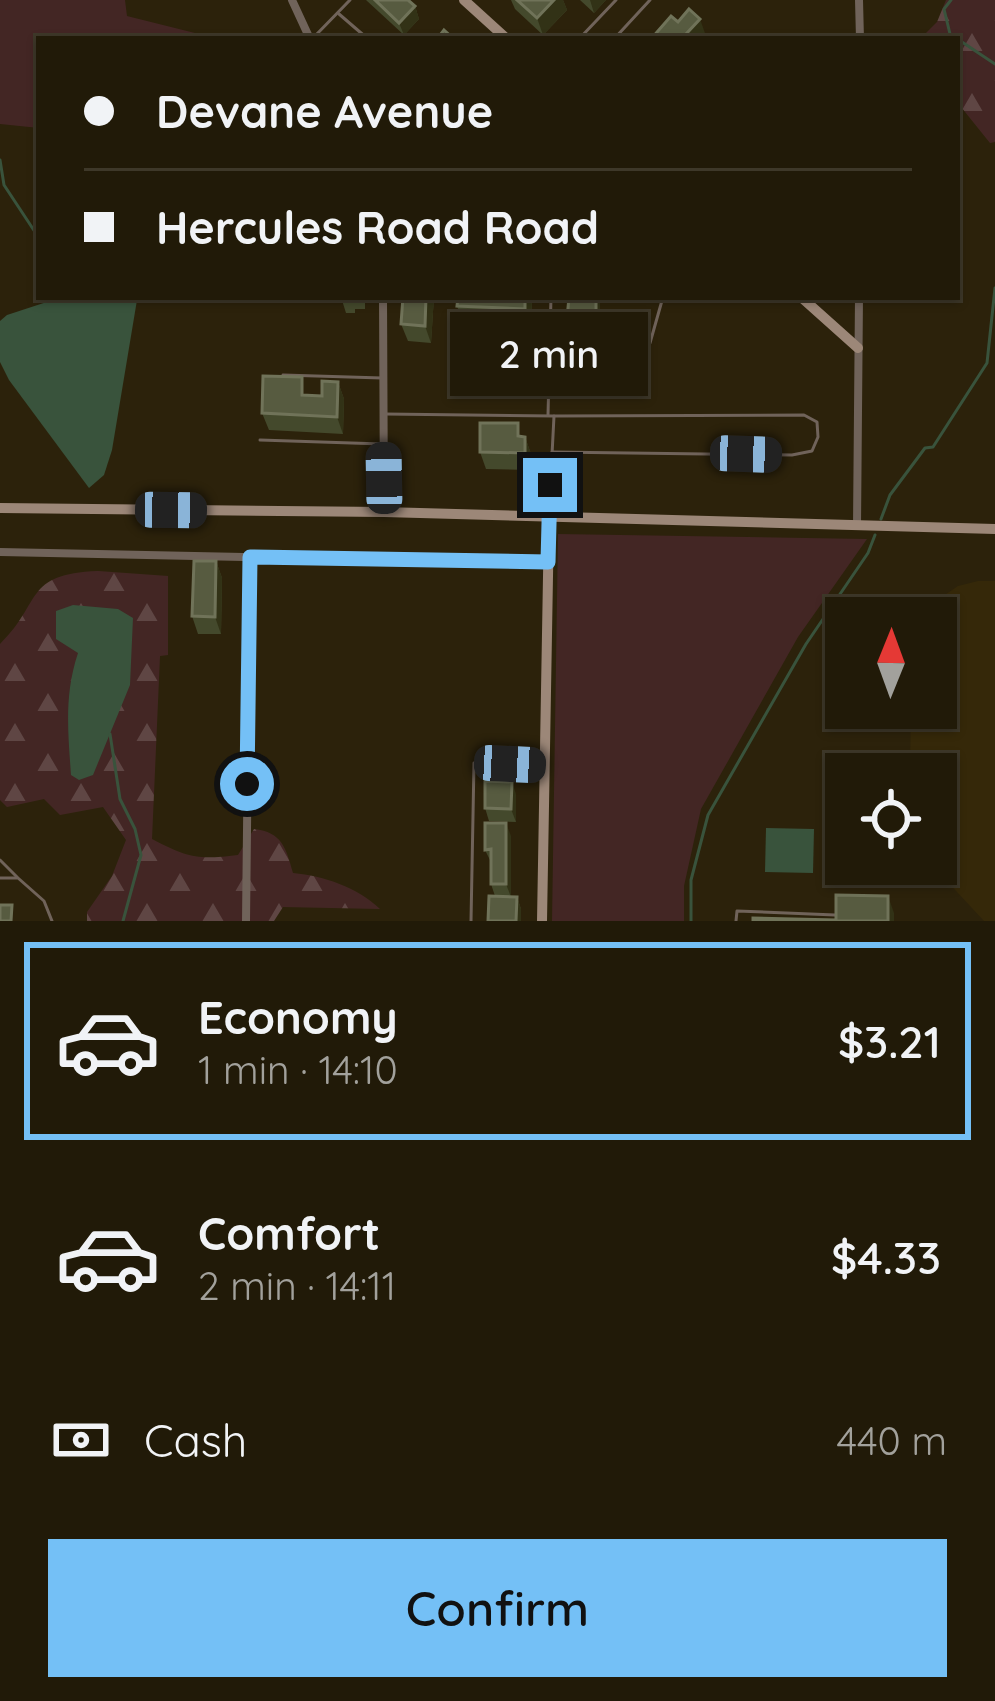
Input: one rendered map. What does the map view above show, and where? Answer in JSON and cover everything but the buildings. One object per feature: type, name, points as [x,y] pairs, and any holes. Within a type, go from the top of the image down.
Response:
[{"type":"street","points":[[292,0],[315,36]]},
{"type":"street","points":[[464,0],[504,36]]},
{"type":"street","points":[[859,0],[860,36]]},
{"type":"street","points":[[383,300],[384,512]]},
{"type":"street","points":[[803,300],[858,347]]},
{"type":"street","points":[[857,526],[859,300]]},
{"type":"street","points":[[0,508],[384,512],[995,529]]},
{"type":"street","points":[[542,921],[548,519]]},
{"type":"street","points":[[0,552],[442,561]]},
{"type":"street","points":[[245,921],[250,557]]},
{"type":"lane","points":[[318,36],[350,0]]},
{"type":"lane","points":[[582,36],[616,0]]},
{"type":"lane","points":[[617,36],[650,0]]},
{"type":"lane","points":[[338,13],[365,36]]},
{"type":"lane","points":[[548,519],[553,452],[548,393],[550,300]]},
{"type":"lane","points":[[548,393],[563,377],[595,359],[650,343],[662,300]]},
{"type":"lane","points":[[283,375],[383,378]]},
{"type":"lane","points":[[384,414],[804,415],[817,422],[812,451],[792,455],[553,452]]},
{"type":"lane","points":[[260,440],[384,444]]},
{"type":"lane","points":[[0,498],[0,508]]},
{"type":"lane","points":[[442,561],[548,562]]},
{"type":"lane","points":[[471,921],[474,763],[546,766]]},
{"type":"lane","points":[[0,860],[44,901],[52,921]]},
{"type":"lane","points":[[0,878],[18,878]]},
{"type":"lane","points":[[736,921],[736,911],[836,915]]},
{"type":"shaded area","points":[[53,300],[137,300],[112,450],[104,475],[89,488],[0,362],[0,321]]},
{"type":"shaded area","points":[[995,581],[995,921],[984,921],[951,885],[957,885],[957,753],[910,753],[911,729],[957,729],[957,597],[942,597],[958,586]]},
{"type":"shaded area","points":[[73,605],[118,609],[133,618],[130,685],[93,775],[79,780],[71,775],[68,729],[78,653],[56,639],[56,611]]},
{"type":"shaded area","points":[[766,828],[814,829],[813,873],[765,872]]},
{"type":"green space","points":[[0,0],[125,0],[127,16],[207,36],[36,36],[36,128],[0,124]]},
{"type":"green space","points":[[946,0],[995,0],[995,142],[990,143],[960,106],[960,36],[923,36],[937,22]]},
{"type":"green space","points":[[558,534],[867,539],[798,637],[701,809],[684,886],[684,921],[552,921]]},
{"type":"green space","points":[[74,573],[168,576],[168,655],[160,656],[152,839],[194,856],[224,857],[238,855],[254,829],[263,831],[281,843],[293,873],[340,884],[380,909],[283,907],[274,921],[87,921],[87,912],[112,876],[126,840],[103,807],[60,815],[44,799],[7,807],[0,800],[0,644],[45,584]]},
{"type":"waterway","points":[[951,0],[944,9],[953,36]]},
{"type":"waterway","points":[[960,41],[995,64]]},
{"type":"waterway","points":[[0,160],[4,185],[36,233]]},
{"type":"waterway","points":[[881,519],[890,495],[925,448],[933,447],[987,363],[995,288]]},
{"type":"waterway","points":[[691,921],[691,880],[708,815],[875,535]]},
{"type":"waterway","points":[[110,734],[120,799],[141,855],[123,921]]},
{"type":"route","points":[[247,784],[250,557],[548,562],[550,485]]}]
